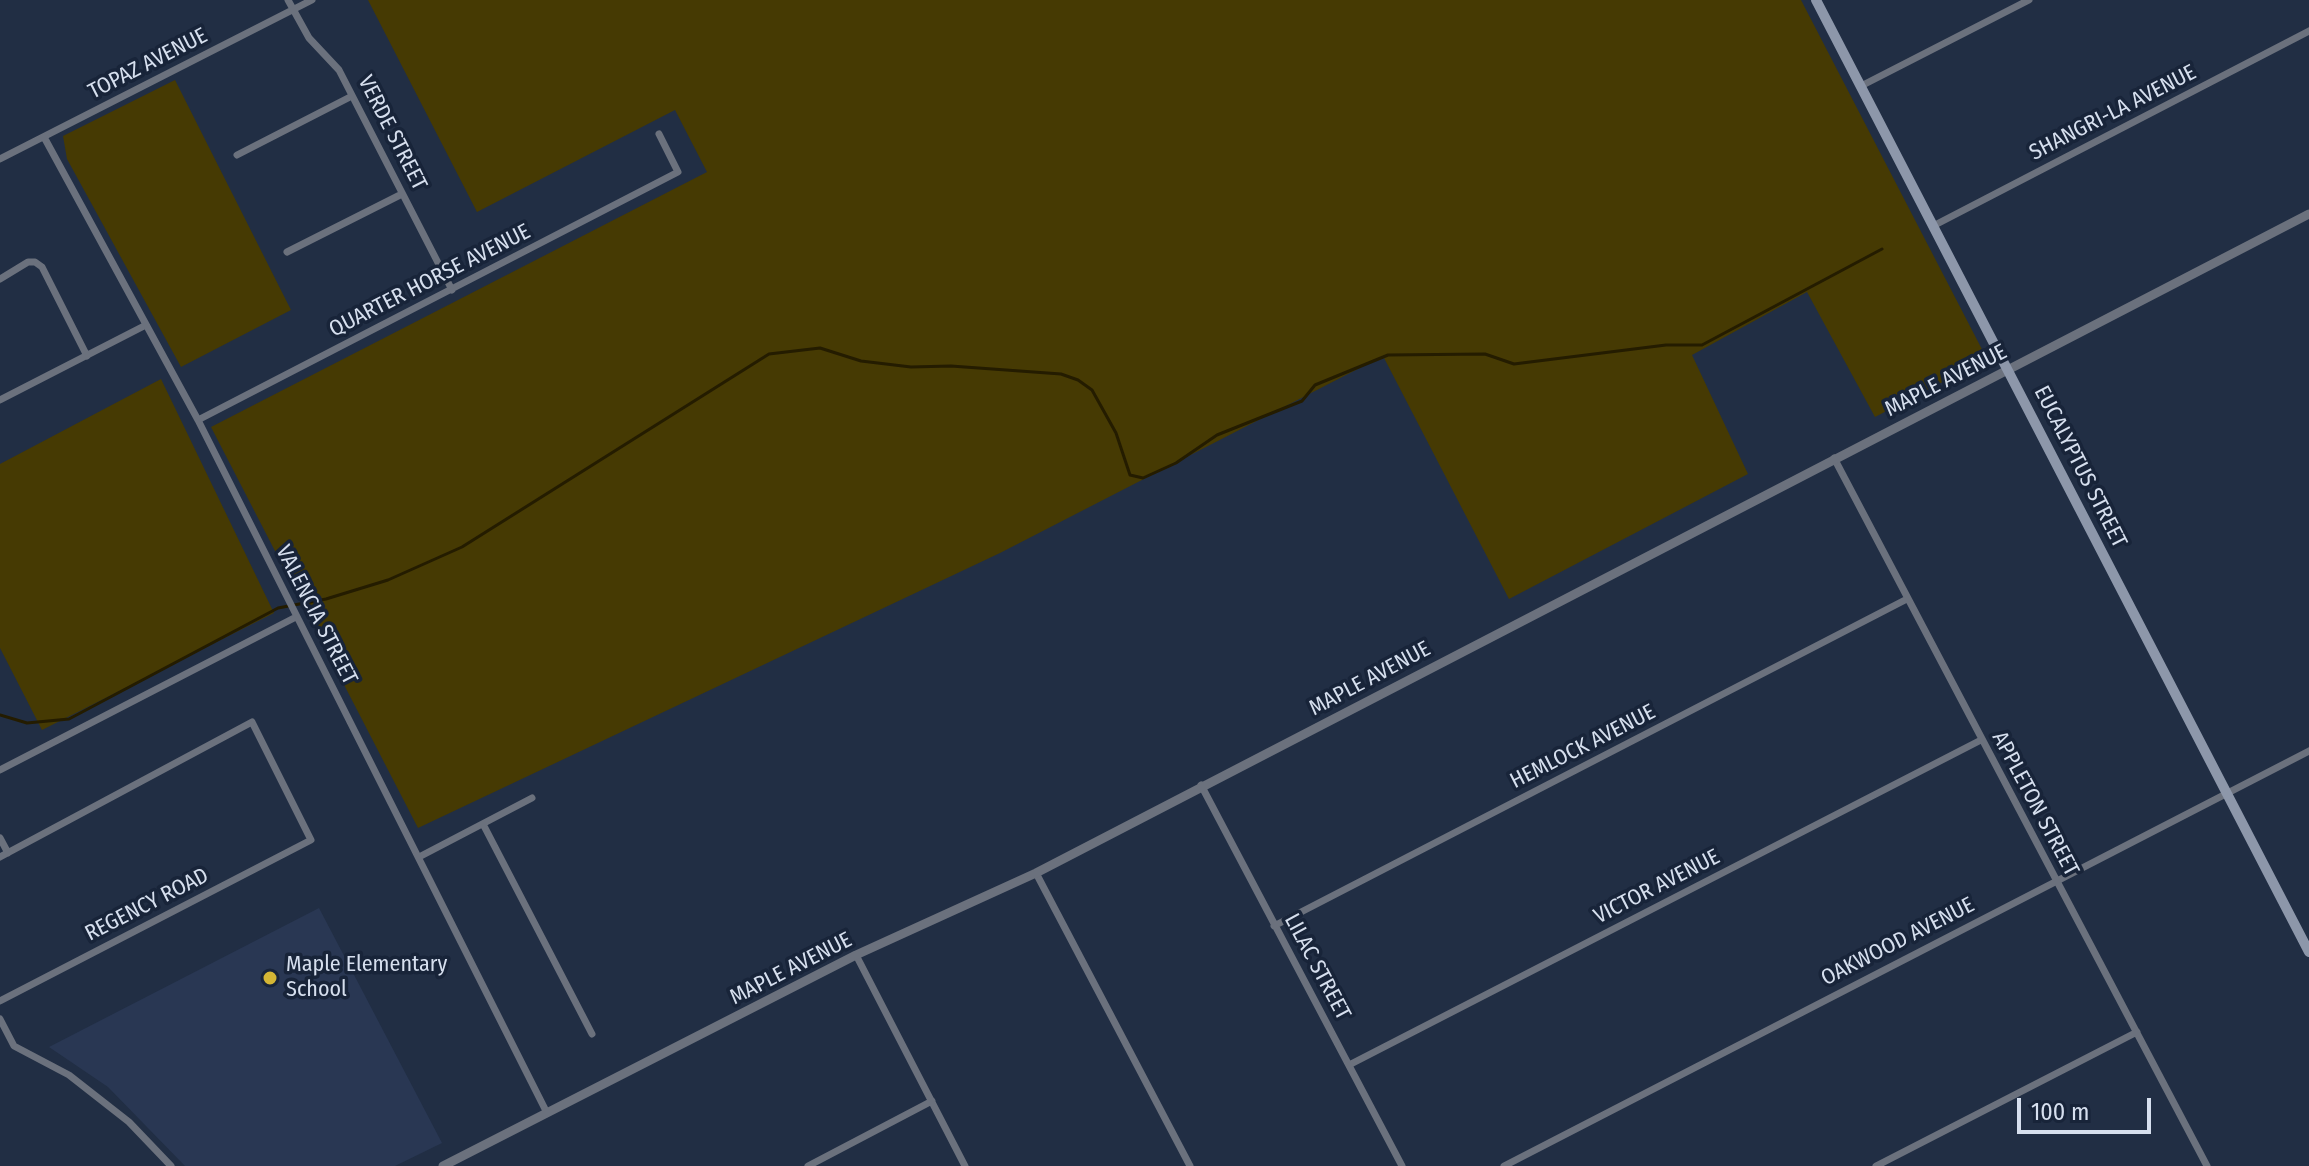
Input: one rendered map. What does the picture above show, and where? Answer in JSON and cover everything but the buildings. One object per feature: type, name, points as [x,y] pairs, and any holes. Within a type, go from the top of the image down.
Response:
[{"type":"main road","name":"EUCALYPTUS STREET","points":[[1816,0],[2309,952]]},
{"type":"street","name":"VERDE STREET","points":[[288,0],[309,38],[339,70],[452,290]]},
{"type":"street","name":"TOPAZ AVENUE","points":[[0,159],[312,0]]},
{"type":"street","points":[[1861,86],[2029,0]]},
{"type":"street","name":"SHANGRI-LA AVENUE","points":[[1933,226],[2309,31]]},
{"type":"street","points":[[237,155],[352,96]]},
{"type":"street","name":"QUARTER HORSE AVENUE","points":[[198,420],[678,172],[659,134]]},
{"type":"street","name":"VALENCIA STREET","points":[[44,137],[144,326],[198,420],[547,1113]]},
{"type":"street","points":[[287,252],[402,194]]},
{"type":"street","name":"MAPLE AVENUE","points":[[443,1166],[856,955],[1036,873],[2309,214]]},
{"type":"street","points":[[0,279],[28,262],[42,267],[87,356]]},
{"type":"street","points":[[0,400],[144,326]]},
{"type":"street","name":"APPLETON STREET","points":[[1834,458],[2207,1166]]},
{"type":"street","name":"HEMLOCK AVENUE","points":[[1274,926],[1907,599]]},
{"type":"street","points":[[0,770],[296,617]]},
{"type":"street","name":"REGENCY ROAD","points":[[0,1001],[311,840],[252,722],[4,855]]},
{"type":"street","name":"VICTOR AVENUE","points":[[1349,1065],[1981,740]]},
{"type":"street","name":"OAKWOOD AVENUE","points":[[1504,1166],[2309,751]]},
{"type":"street","name":"LILAC STREET","points":[[1201,785],[1402,1166]]},
{"type":"street","points":[[419,857],[532,798]]},
{"type":"street","points":[[483,824],[592,1034]]},
{"type":"street","points":[[0,838],[4,855]]},
{"type":"street","points":[[1036,873],[1190,1166]]},
{"type":"street","points":[[856,955],[965,1166]]},
{"type":"street","points":[[0,1019],[14,1046],[69,1075],[129,1122],[171,1166]]},
{"type":"street","points":[[1876,1166],[2137,1032]]},
{"type":"street","points":[[808,1166],[932,1101]]},
{"type":"shaded area","points":[[368,0],[1801,0],[1987,359],[1875,417],[1807,292],[1692,355],[1748,474],[1509,599],[1383,356],[1000,553],[418,828],[211,427],[707,172],[675,110],[477,212]]},
{"type":"shaded area","points":[[175,80],[291,310],[181,367],[67,159],[63,136]]},
{"type":"shaded area","points":[[161,379],[274,613],[42,730],[0,648],[0,464]]},
{"type":"shaded area","name":"Maple Elementary School","points":[[319,908],[442,1143],[395,1166],[185,1166],[108,1087],[49,1047]]},
{"type":"waterway","points":[[0,715],[27,723],[69,719],[278,608],[326,599],[388,580],[462,547],[769,354],[820,348],[861,361],[911,367],[951,366],[1061,374],[1078,380],[1092,390],[1116,433],[1130,475],[1143,478],[1176,463],[1217,435],[1302,401],[1315,385],[1388,355],[1485,354],[1514,364],[1666,345],[1702,345],[1882,249]]},
{"type":"place","name":"Maple Elementary School","points":[[270,978]]}]
